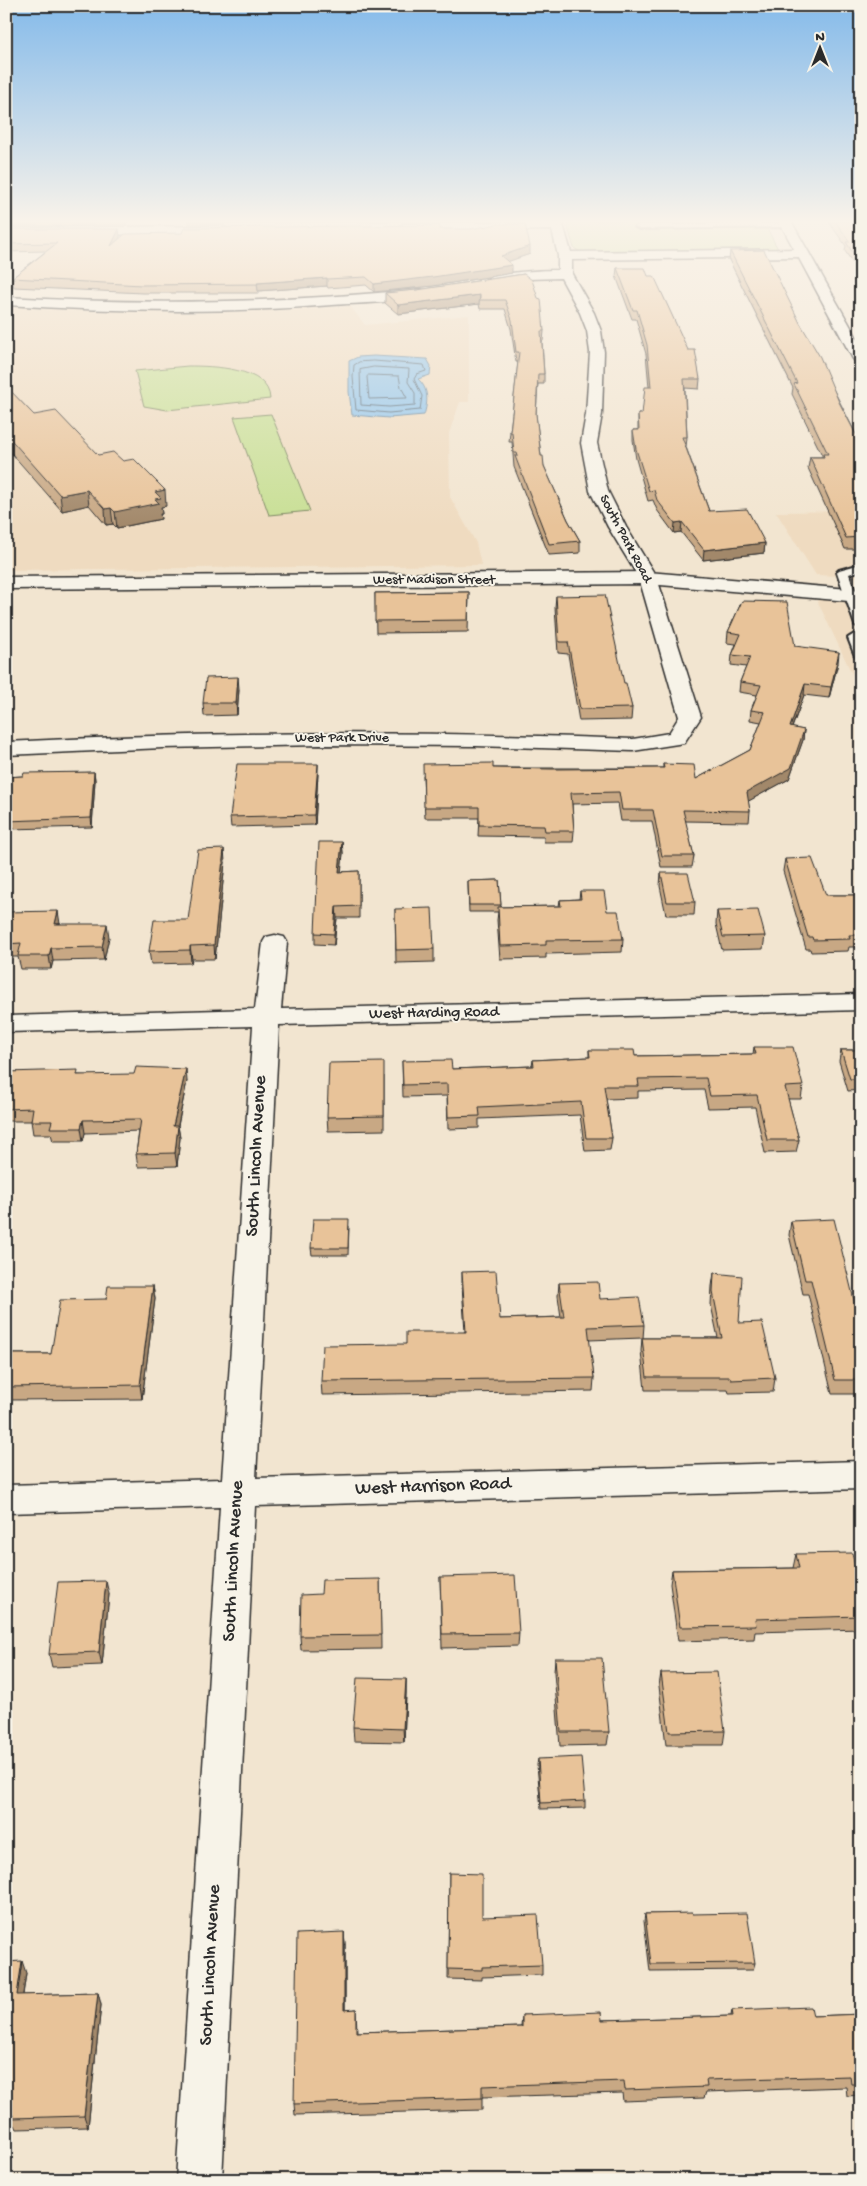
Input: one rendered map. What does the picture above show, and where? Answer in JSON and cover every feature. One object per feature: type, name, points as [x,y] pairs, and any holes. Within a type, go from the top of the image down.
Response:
[{"type":"street","name":"South Park Road","points":[[591,323],[597,352],[594,414],[589,443],[595,476],[618,528],[648,578],[690,717],[676,738]]},
{"type":"street","points":[[841,323],[861,359]]},
{"type":"street","name":"West Madison Street","points":[[6,583],[648,578],[855,595]]},
{"type":"street","name":"West Park Drive","points":[[6,750],[184,740],[294,738],[501,739],[633,745],[676,738]]},
{"type":"street","name":"South Lincoln Avenue","points":[[199,2180],[266,1018],[275,942]]},
{"type":"street","name":"West Harding Road","points":[[6,1024],[861,1002]]},
{"type":"street","name":"West Harrison Road","points":[[6,1499],[861,1475]]},
{"type":"lane","points":[[861,567],[843,572],[855,595],[861,624]]},
{"type":"lane","points":[[861,633],[854,638],[861,656]]},
{"type":"shaded area","points":[[6,323],[363,323],[365,325],[386,323],[469,323],[469,402],[460,402],[449,433],[450,497],[476,543],[481,565],[6,570]]},
{"type":"shaded area","points":[[861,511],[861,577],[816,575],[776,512]]},
{"type":"shaded area","points":[[815,596],[861,598],[861,680],[855,680]]},
{"type":"green space","points":[[188,366],[224,368],[250,374],[260,380],[267,388],[270,399],[167,410],[144,406],[135,371]]},
{"type":"green space","points":[[271,414],[310,511],[269,515],[234,417]]},
{"type":"water","points":[[358,357],[427,359],[431,366],[430,375],[418,379],[422,383],[427,396],[424,415],[389,418],[352,415],[349,392],[349,361]]},
{"type":"building","points":[[512,323],[543,323],[544,331],[541,331],[544,374],[538,374],[536,414],[541,456],[543,456],[544,466],[568,520],[580,541],[549,544],[515,456],[518,456],[517,453],[514,453],[512,432],[510,432],[519,352],[516,352]]},
{"type":"building","points":[[641,323],[676,323],[688,350],[695,350],[700,379],[684,379],[687,437],[682,437],[709,511],[747,509],[765,543],[704,550],[682,522],[675,523],[657,500],[654,490],[649,491],[636,449],[633,430],[639,430],[638,414],[642,414],[645,387],[651,387],[647,345]]},
{"type":"building","points":[[767,323],[800,323],[820,357],[839,402],[861,444],[861,537],[846,538],[810,457],[824,457],[823,454],[828,454],[794,384],[797,383]]},
{"type":"building","points":[[6,387],[34,415],[56,411],[98,455],[113,452],[123,461],[134,459],[165,490],[155,492],[161,498],[155,499],[159,503],[115,512],[111,508],[105,509],[87,490],[60,495],[6,434]]},
{"type":"building","points":[[469,592],[468,620],[375,621],[375,593]]},
{"type":"building","points":[[605,595],[624,683],[626,683],[632,708],[580,709],[568,642],[559,642],[556,596]]},
{"type":"building","points":[[742,601],[787,602],[795,646],[839,652],[831,687],[805,684],[790,727],[804,730],[791,768],[747,792],[750,811],[683,810],[694,856],[662,856],[653,810],[622,810],[619,792],[571,793],[574,831],[545,831],[544,826],[479,825],[479,807],[424,807],[423,764],[493,763],[493,768],[552,769],[664,768],[663,764],[694,765],[696,779],[750,750],[765,712],[751,710],[761,685],[740,682],[750,657],[732,655],[741,634],[728,632]]},
{"type":"building","points":[[238,677],[236,703],[203,703],[206,678]]},
{"type":"building","points":[[237,764],[318,764],[314,815],[230,817]]},
{"type":"building","points":[[94,772],[91,818],[6,821],[8,815],[6,815],[6,777],[23,776],[24,773]]},
{"type":"building","points":[[319,842],[342,842],[339,872],[359,871],[359,906],[336,907],[334,934],[315,933]]},
{"type":"building","points":[[224,849],[214,945],[190,946],[190,950],[149,951],[154,920],[188,920],[198,850]]},
{"type":"building","points":[[812,858],[826,895],[861,895],[861,935],[849,935],[850,939],[813,940],[812,937],[808,937],[785,859]]},
{"type":"building","points":[[661,873],[688,873],[695,902],[667,902]]},
{"type":"building","points":[[499,880],[501,905],[469,905],[468,881]]},
{"type":"building","points":[[580,891],[604,891],[607,911],[618,911],[623,939],[546,940],[546,945],[500,946],[498,907],[561,906],[560,900],[581,899]]},
{"type":"building","points":[[432,908],[434,949],[396,950],[395,909]]},
{"type":"building","points":[[758,910],[765,936],[723,937],[717,911]]},
{"type":"building","points":[[58,911],[55,924],[107,924],[102,947],[51,948],[49,956],[18,956],[21,943],[6,944],[6,912]]},
{"type":"building","points":[[754,1047],[793,1047],[803,1086],[785,1087],[799,1140],[767,1140],[757,1095],[710,1096],[706,1078],[638,1079],[639,1086],[604,1086],[612,1138],[586,1138],[581,1102],[479,1107],[480,1116],[448,1117],[447,1084],[403,1085],[402,1061],[451,1060],[452,1069],[534,1066],[533,1060],[590,1057],[589,1050],[634,1050],[635,1056],[756,1054]]},
{"type":"building","points":[[841,1050],[861,1050],[861,1079],[850,1079]]},
{"type":"building","points":[[384,1062],[384,1116],[327,1117],[329,1063]]},
{"type":"building","points":[[136,1067],[186,1069],[173,1126],[178,1126],[175,1153],[136,1154],[141,1119],[83,1120],[81,1128],[50,1128],[52,1121],[31,1121],[33,1108],[6,1109],[6,1072],[78,1070],[77,1075],[134,1074]]},
{"type":"building","points":[[313,1219],[349,1219],[348,1248],[311,1248]]},
{"type":"building","points":[[834,1219],[855,1304],[861,1304],[861,1380],[835,1380],[811,1280],[805,1280],[791,1221]]},
{"type":"building","points":[[496,1271],[500,1319],[564,1317],[559,1283],[598,1282],[600,1299],[639,1297],[644,1325],[588,1327],[594,1378],[321,1381],[323,1345],[406,1344],[406,1332],[466,1332],[462,1272]]},
{"type":"building","points":[[714,1273],[742,1276],[739,1323],[762,1322],[775,1378],[731,1380],[730,1377],[647,1377],[642,1338],[722,1338],[713,1292]]},
{"type":"building","points":[[108,1286],[153,1286],[140,1385],[6,1387],[6,1354],[51,1354],[60,1300],[106,1299]]},
{"type":"building","points":[[852,1553],[858,1580],[861,1580],[861,1616],[755,1619],[756,1626],[680,1627],[672,1570],[799,1568],[796,1554]]},
{"type":"building","points":[[515,1575],[519,1633],[442,1634],[440,1577]]},
{"type":"building","points":[[380,1579],[381,1635],[300,1636],[301,1595],[321,1594],[322,1580]]},
{"type":"building","points":[[106,1581],[99,1652],[49,1654],[58,1582]]},
{"type":"building","points":[[555,1658],[602,1658],[609,1732],[561,1732]]},
{"type":"building","points":[[717,1672],[725,1731],[669,1732],[661,1673]]},
{"type":"building","points":[[357,1678],[406,1679],[403,1729],[353,1727]]},
{"type":"building","points":[[581,1757],[585,1801],[541,1803],[538,1759]]},
{"type":"building","points":[[449,1873],[482,1874],[482,1917],[538,1915],[542,1965],[482,1967],[482,1970],[448,1969]]},
{"type":"building","points":[[747,1913],[755,1963],[651,1964],[645,1914]]},
{"type":"building","points":[[344,1932],[344,2010],[356,2009],[356,2032],[522,2027],[522,2015],[601,2012],[602,2020],[733,2016],[732,2010],[811,2007],[813,2016],[861,2014],[861,2084],[851,2084],[850,2076],[706,2080],[707,2087],[625,2090],[624,2081],[482,2086],[482,2098],[294,2104],[297,1934]]},
{"type":"building","points":[[22,1961],[17,1995],[98,1993],[84,2116],[13,2118],[13,2115],[6,2115],[6,1962]]}]
